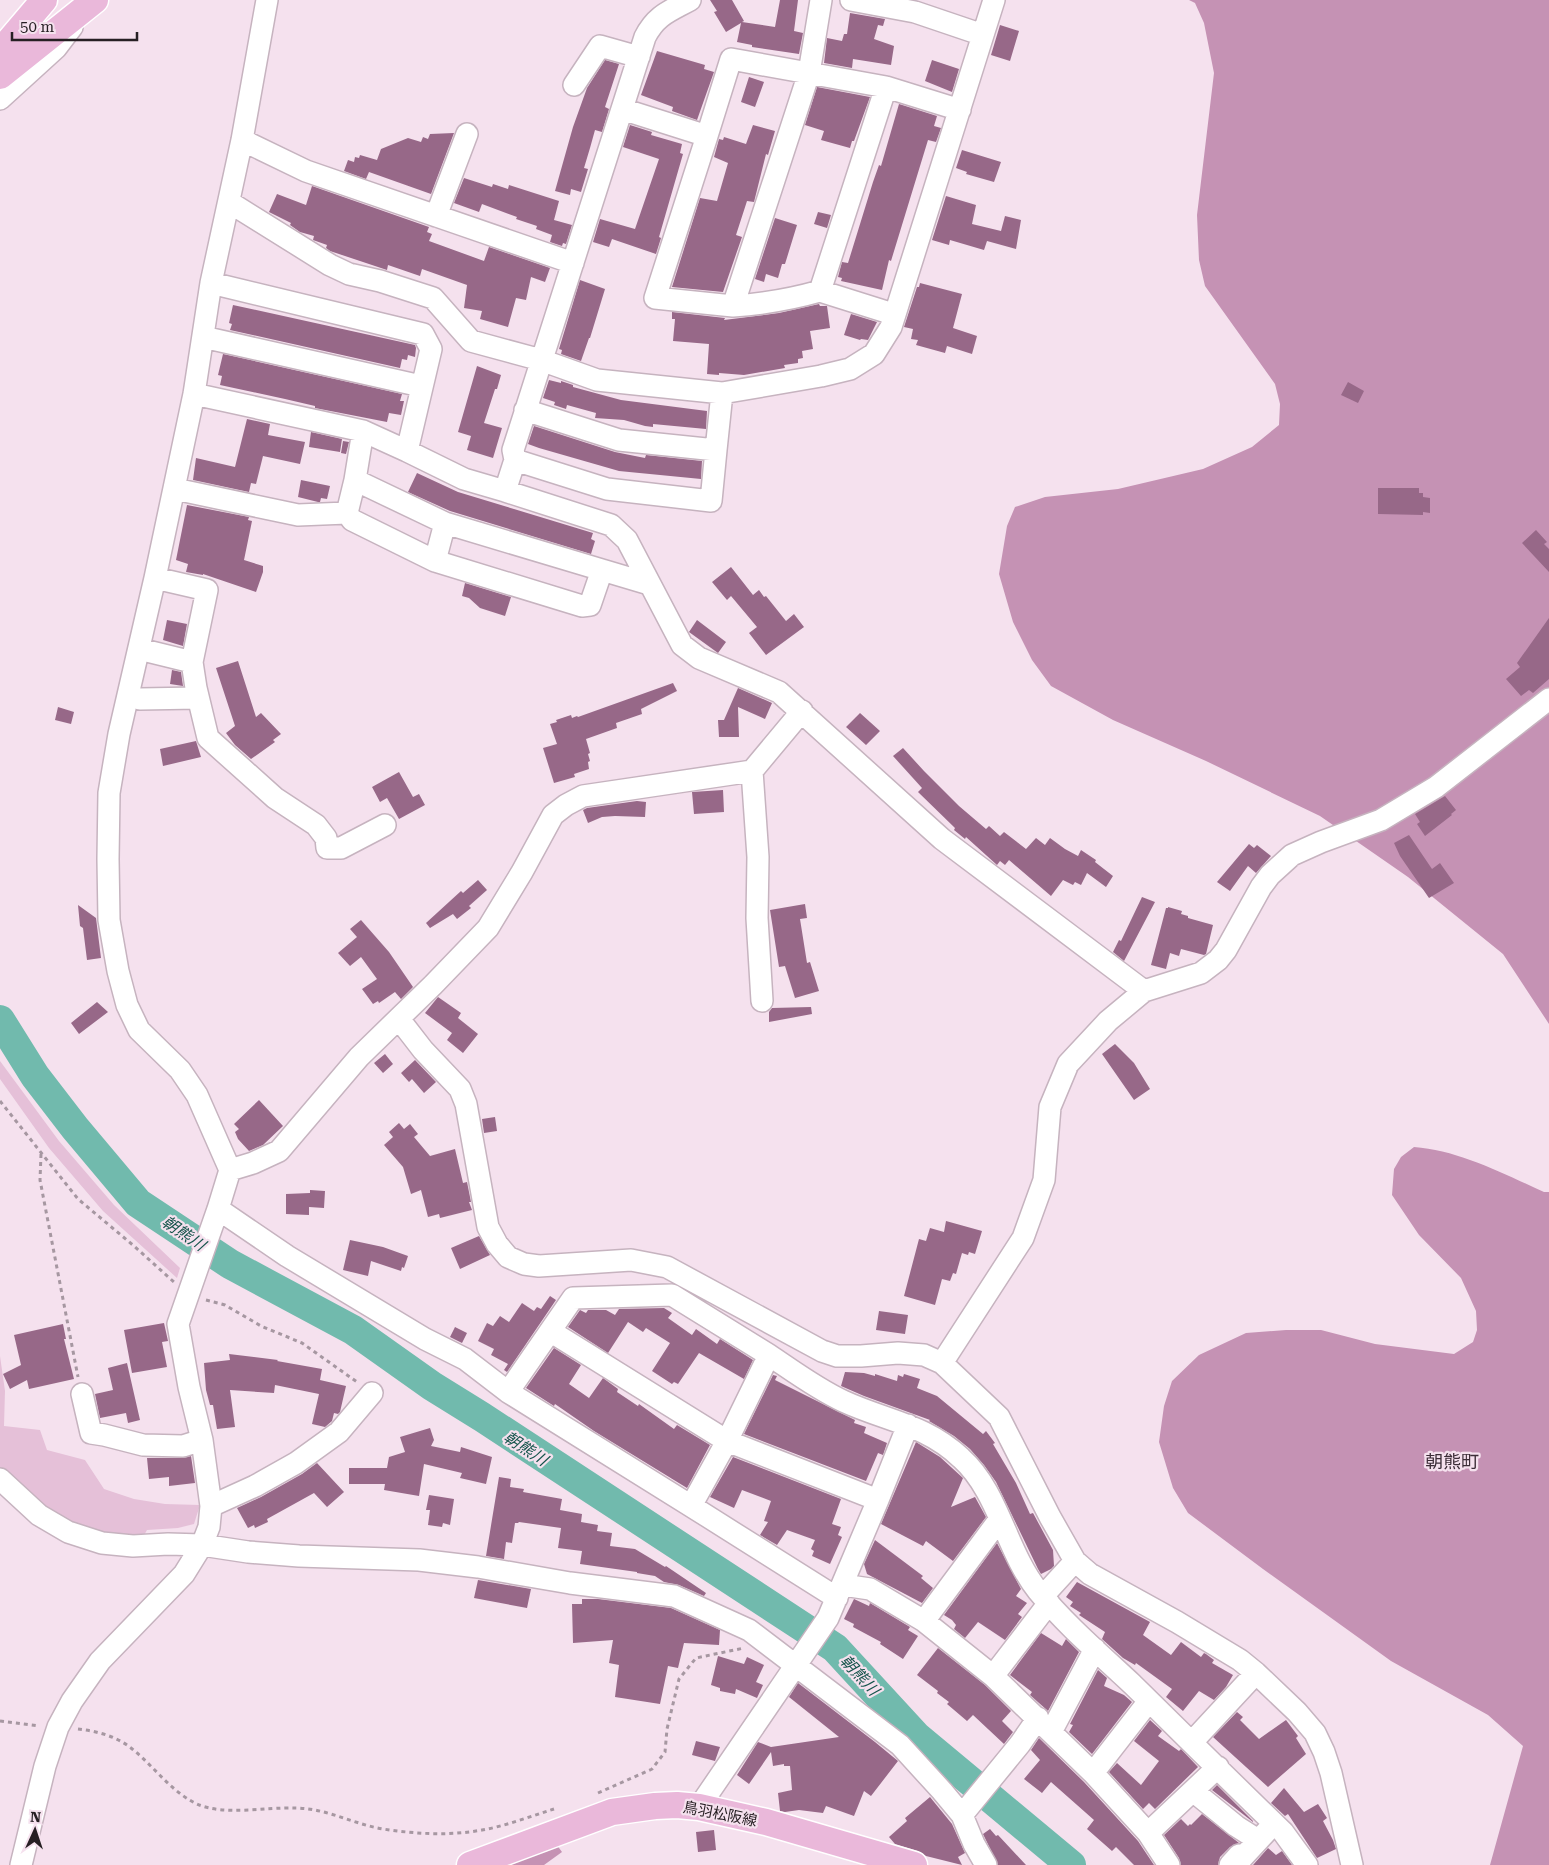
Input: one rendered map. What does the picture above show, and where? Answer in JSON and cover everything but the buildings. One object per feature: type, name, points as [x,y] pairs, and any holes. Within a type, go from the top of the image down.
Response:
[{"type":"main road","points":[[0,52],[44,0]]},
{"type":"main road","points":[[0,76],[91,4]]},
{"type":"main road","name":"鳥羽松阪線","points":[[470,1865],[612,1812],[655,1806],[699,1807],[766,1822],[914,1865]]},
{"type":"street","points":[[20,1865],[45,1766],[58,1728],[72,1701],[100,1662],[184,1574],[202,1545],[209,1527],[211,1506],[202,1440],[189,1387],[178,1324],[230,1170],[197,1095],[180,1070],[139,1030],[127,1006],[112,942],[109,920],[109,793],[119,734],[175,489],[194,394],[210,283],[242,140],[267,0]]},
{"type":"street","points":[[505,491],[515,460],[513,450],[525,410],[650,27],[658,18],[690,0]]},
{"type":"street","points":[[733,306],[809,72],[821,0]]},
{"type":"street","points":[[851,0],[915,12],[983,35]]},
{"type":"street","points":[[229,202],[330,265],[349,274],[380,281],[433,298],[470,341],[541,360],[597,380],[722,393],[822,376],[850,369],[874,354],[891,327],[893,314],[994,0]]},
{"type":"street","points":[[0,99],[56,48],[91,4]]},
{"type":"street","points":[[574,85],[600,46],[639,57]]},
{"type":"street","points":[[893,314],[820,291],[768,302],[733,306],[655,298],[731,58],[886,87],[960,110]]},
{"type":"street","points":[[820,291],[886,87]]},
{"type":"street","points":[[622,109],[707,136]]},
{"type":"street","points":[[436,216],[467,134]]},
{"type":"street","points":[[242,140],[306,171],[573,263]]},
{"type":"street","points":[[210,283],[423,334],[431,349],[407,451]]},
{"type":"street","points":[[203,337],[421,386]]},
{"type":"street","points":[[515,460],[607,489],[711,501],[722,393]]},
{"type":"street","points":[[194,394],[363,431],[464,478],[612,524],[627,540],[682,645],[699,658],[779,692],[942,839],[1144,990]]},
{"type":"street","points":[[525,410],[619,440],[716,450]]},
{"type":"street","points":[[363,431],[355,480],[347,513],[352,520],[435,561],[582,606],[590,605],[602,570]]},
{"type":"street","points":[[355,480],[445,523],[649,584]]},
{"type":"street","points":[[175,489],[298,515],[347,513]]},
{"type":"street","points":[[435,561],[445,523]]},
{"type":"street","points":[[155,578],[207,590],[192,662],[198,698],[208,738],[275,798],[316,825],[326,838],[327,848],[341,848],[385,825]]},
{"type":"street","points":[[139,649],[192,662]]},
{"type":"street","points":[[140,699],[198,698]]},
{"type":"street","points":[[942,1363],[1022,1238],[1044,1180],[1050,1107],[1068,1064],[1108,1021],[1144,990],[1201,973],[1218,960],[1226,950],[1260,888],[1270,875],[1292,855],[1381,820],[1436,787],[1549,699]]},
{"type":"street","points":[[230,1170],[253,1163],[279,1151],[359,1057],[488,928],[522,872],[553,815],[566,804],[583,796],[752,771],[802,711]]},
{"type":"street","points":[[752,771],[758,857],[757,918],[762,1001]]},
{"type":"street","points":[[399,1019],[423,1050],[460,1089],[466,1104],[488,1227],[497,1244],[508,1257],[524,1264],[539,1266],[630,1260],[667,1267],[822,1351],[837,1356],[924,1355],[942,1363],[999,1417],[1050,1517],[1075,1561],[1090,1574],[1177,1622],[1240,1660],[1297,1712],[1315,1733],[1331,1773],[1352,1865]]},
{"type":"street","points":[[218,1209],[287,1256],[425,1339],[465,1359],[508,1392],[691,1506],[840,1591],[870,1589],[924,1622],[993,1676],[1045,1725],[1093,1773],[1148,1833],[1169,1865]]},
{"type":"street","points":[[508,1392],[573,1298],[672,1295],[843,1402],[926,1432],[944,1444],[975,1471],[1027,1574],[1046,1599],[1283,1832],[1307,1865]]},
{"type":"street","points":[[691,1506],[727,1441],[766,1353],[774,1326]]},
{"type":"street","points":[[550,1330],[727,1441],[878,1500]]},
{"type":"street","points":[[211,1506],[255,1486],[296,1463],[340,1432],[372,1393]]},
{"type":"street","points":[[82,1394],[91,1433],[143,1445],[183,1446],[202,1440]]},
{"type":"street","points":[[699,1807],[828,1618],[908,1425]]},
{"type":"street","points":[[0,1479],[39,1515],[68,1532],[102,1543],[133,1546],[202,1545],[248,1552],[298,1556],[419,1560],[478,1567],[570,1583],[674,1596],[749,1630],[760,1640],[797,1664],[900,1745],[962,1815],[974,1844],[986,1865]]},
{"type":"street","points":[[924,1622],[1000,1520]]},
{"type":"street","points":[[993,1676],[1046,1599],[1075,1561]]},
{"type":"street","points":[[962,1815],[1020,1744],[1045,1725],[1095,1649]]},
{"type":"street","points":[[1192,1742],[1256,1673]]},
{"type":"street","points":[[1093,1773],[1149,1702]]},
{"type":"street","points":[[1148,1833],[1218,1767]]},
{"type":"street","points":[[1193,1791],[1236,1826],[1258,1840]]},
{"type":"street","points":[[1230,1865],[1239,1855],[1243,1857],[1274,1823]]},
{"type":"path","points":[[0,1101],[78,1199],[134,1246],[190,1288],[225,1305],[261,1326],[302,1343],[372,1393]]},
{"type":"path","points":[[40,1153],[40,1180],[82,1394]]},
{"type":"path","points":[[592,1796],[652,1769],[665,1752],[667,1729],[679,1679],[696,1658],[742,1649],[760,1640]]},
{"type":"path","points":[[0,1721],[98,1731],[130,1747],[174,1790],[198,1804],[223,1809],[264,1810],[294,1807],[317,1809],[382,1829],[426,1834],[484,1830],[556,1808]]},
{"type":"shaded area","points":[[1189,0],[1549,0],[1549,1024],[1503,954],[1408,877],[1320,816],[1206,761],[1113,720],[1051,686],[1032,660],[1013,622],[999,574],[1007,526],[1015,507],[1045,497],[1118,489],[1203,469],[1252,447],[1279,425],[1280,404],[1275,384],[1205,286],[1199,260],[1197,215],[1214,73],[1204,23],[1195,3]]},
{"type":"shaded area","points":[[0,1061],[59,1141],[114,1205],[180,1268],[177,1278],[103,1211],[49,1148],[0,1079]]},
{"type":"shaded area","points":[[1414,1147],[1431,1149],[1464,1158],[1544,1192],[1549,1192],[1549,1865],[1490,1865],[1523,1746],[1488,1715],[1391,1661],[1188,1513],[1173,1488],[1159,1442],[1164,1406],[1172,1381],[1199,1355],[1246,1333],[1321,1330],[1375,1344],[1454,1354],[1473,1342],[1477,1330],[1476,1311],[1461,1278],[1419,1235],[1392,1195],[1394,1169],[1401,1157]]},
{"type":"shaded area","points":[[0,1356],[5,1391],[4,1426],[40,1430],[47,1450],[85,1460],[104,1489],[134,1499],[165,1504],[200,1505],[194,1524],[178,1528],[147,1530],[143,1537],[93,1532],[45,1513],[0,1469]]},
{"type":"shaded area","points":[[554,1841],[562,1852],[544,1865],[489,1865]]},
{"type":"waterway","name":"朝熊川","points":[[0,1020],[35,1076],[75,1128],[138,1203],[230,1264],[353,1330],[432,1386],[835,1648],[916,1736],[1071,1865]]},
{"type":"district","name":"朝熊町","points":[[1452,1462]]}]
